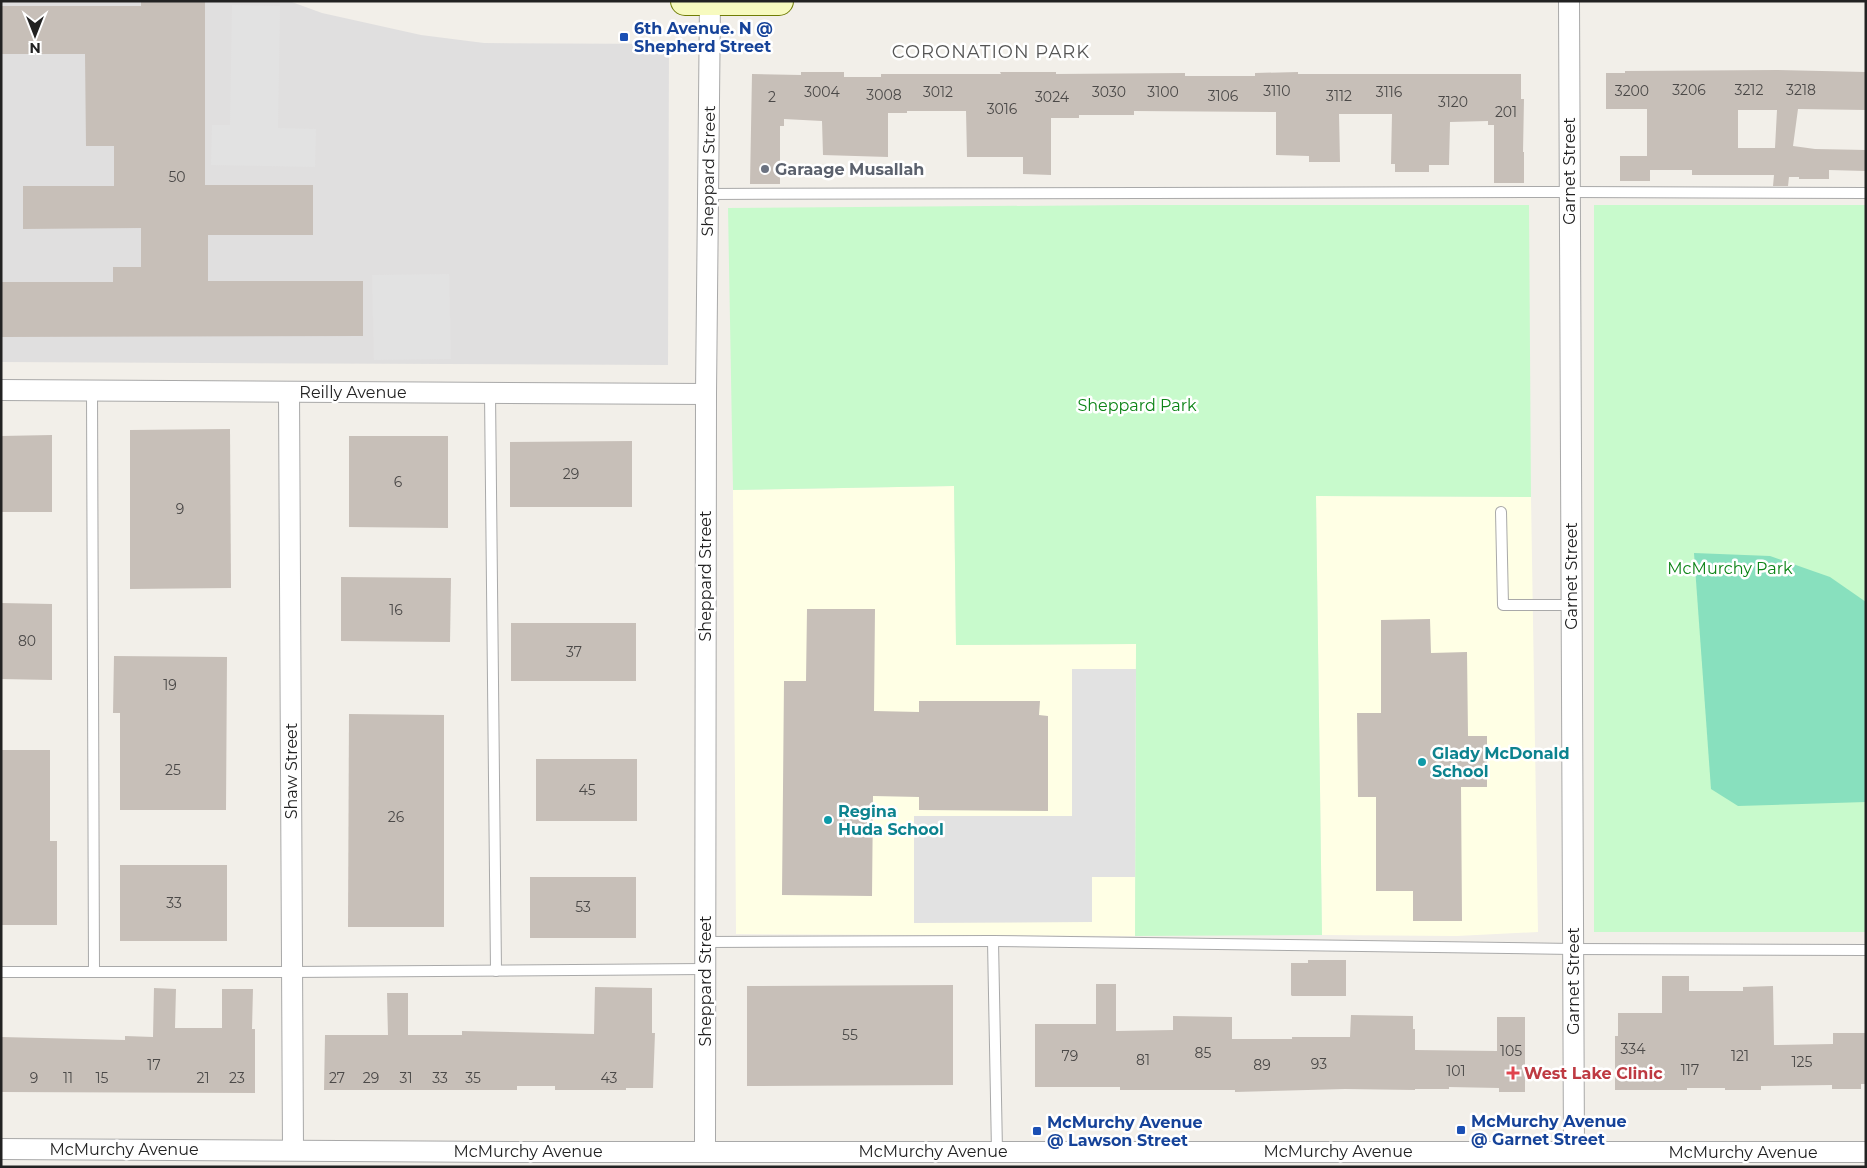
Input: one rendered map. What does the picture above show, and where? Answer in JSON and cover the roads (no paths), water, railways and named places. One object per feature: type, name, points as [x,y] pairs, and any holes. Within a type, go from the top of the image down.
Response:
[{"type":"street","points":[[685,1],[779,1]]},
{"type":"street","name":"Garnet Street","points":[[1569,1],[1574,1151]]},
{"type":"street","name":"Sheppard Street","points":[[705,1151],[706,394],[710,2]]},
{"type":"street","name":"Reilly Avenue","points":[[1,390],[706,394]]},
{"type":"street","name":"Shaw Street","points":[[289,392],[293,1150]]},
{"type":"street","name":"McMurchy Avenue","points":[[1,1149],[293,1150],[520,1159],[705,1151],[997,1151],[1156,1159],[1574,1151],[1801,1159],[1866,1152]]},
{"type":"lane","points":[[708,194],[1866,193]]},
{"type":"lane","points":[[92,390],[94,972]]},
{"type":"lane","points":[[490,393],[496,971]]},
{"type":"lane","points":[[1501,512],[1503,605],[1572,605]]},
{"type":"lane","points":[[705,942],[993,941],[1866,950]]},
{"type":"lane","points":[[993,941],[997,1151]]},
{"type":"lane","points":[[1,972],[705,969]]},
{"type":"place","name":"6th Avenue. N @ Shepherd Street","points":[[624,37]]},
{"type":"place","name":"Garaage Musallah","points":[[765,169]]},
{"type":"place","name":"Glady McDonald School","points":[[1422,762]]},
{"type":"place","name":"Regina Huda School","points":[[828,820]]},
{"type":"place","name":"West Lake Clinic","points":[[1513,1073]]},
{"type":"place","name":"McMurchy Avenue @ Garnet Street","points":[[1461,1130]]},
{"type":"place","name":"McMurchy Avenue @ Lawson Street","points":[[1037,1131]]},
{"type":"district","name":"CORONATION PARK","points":[[991,52]]},
{"type":"park label","name":"Sheppard Park","points":[[1137,405]]},
{"type":"park label","name":"McMurchy Park","points":[[1730,568]]}]
